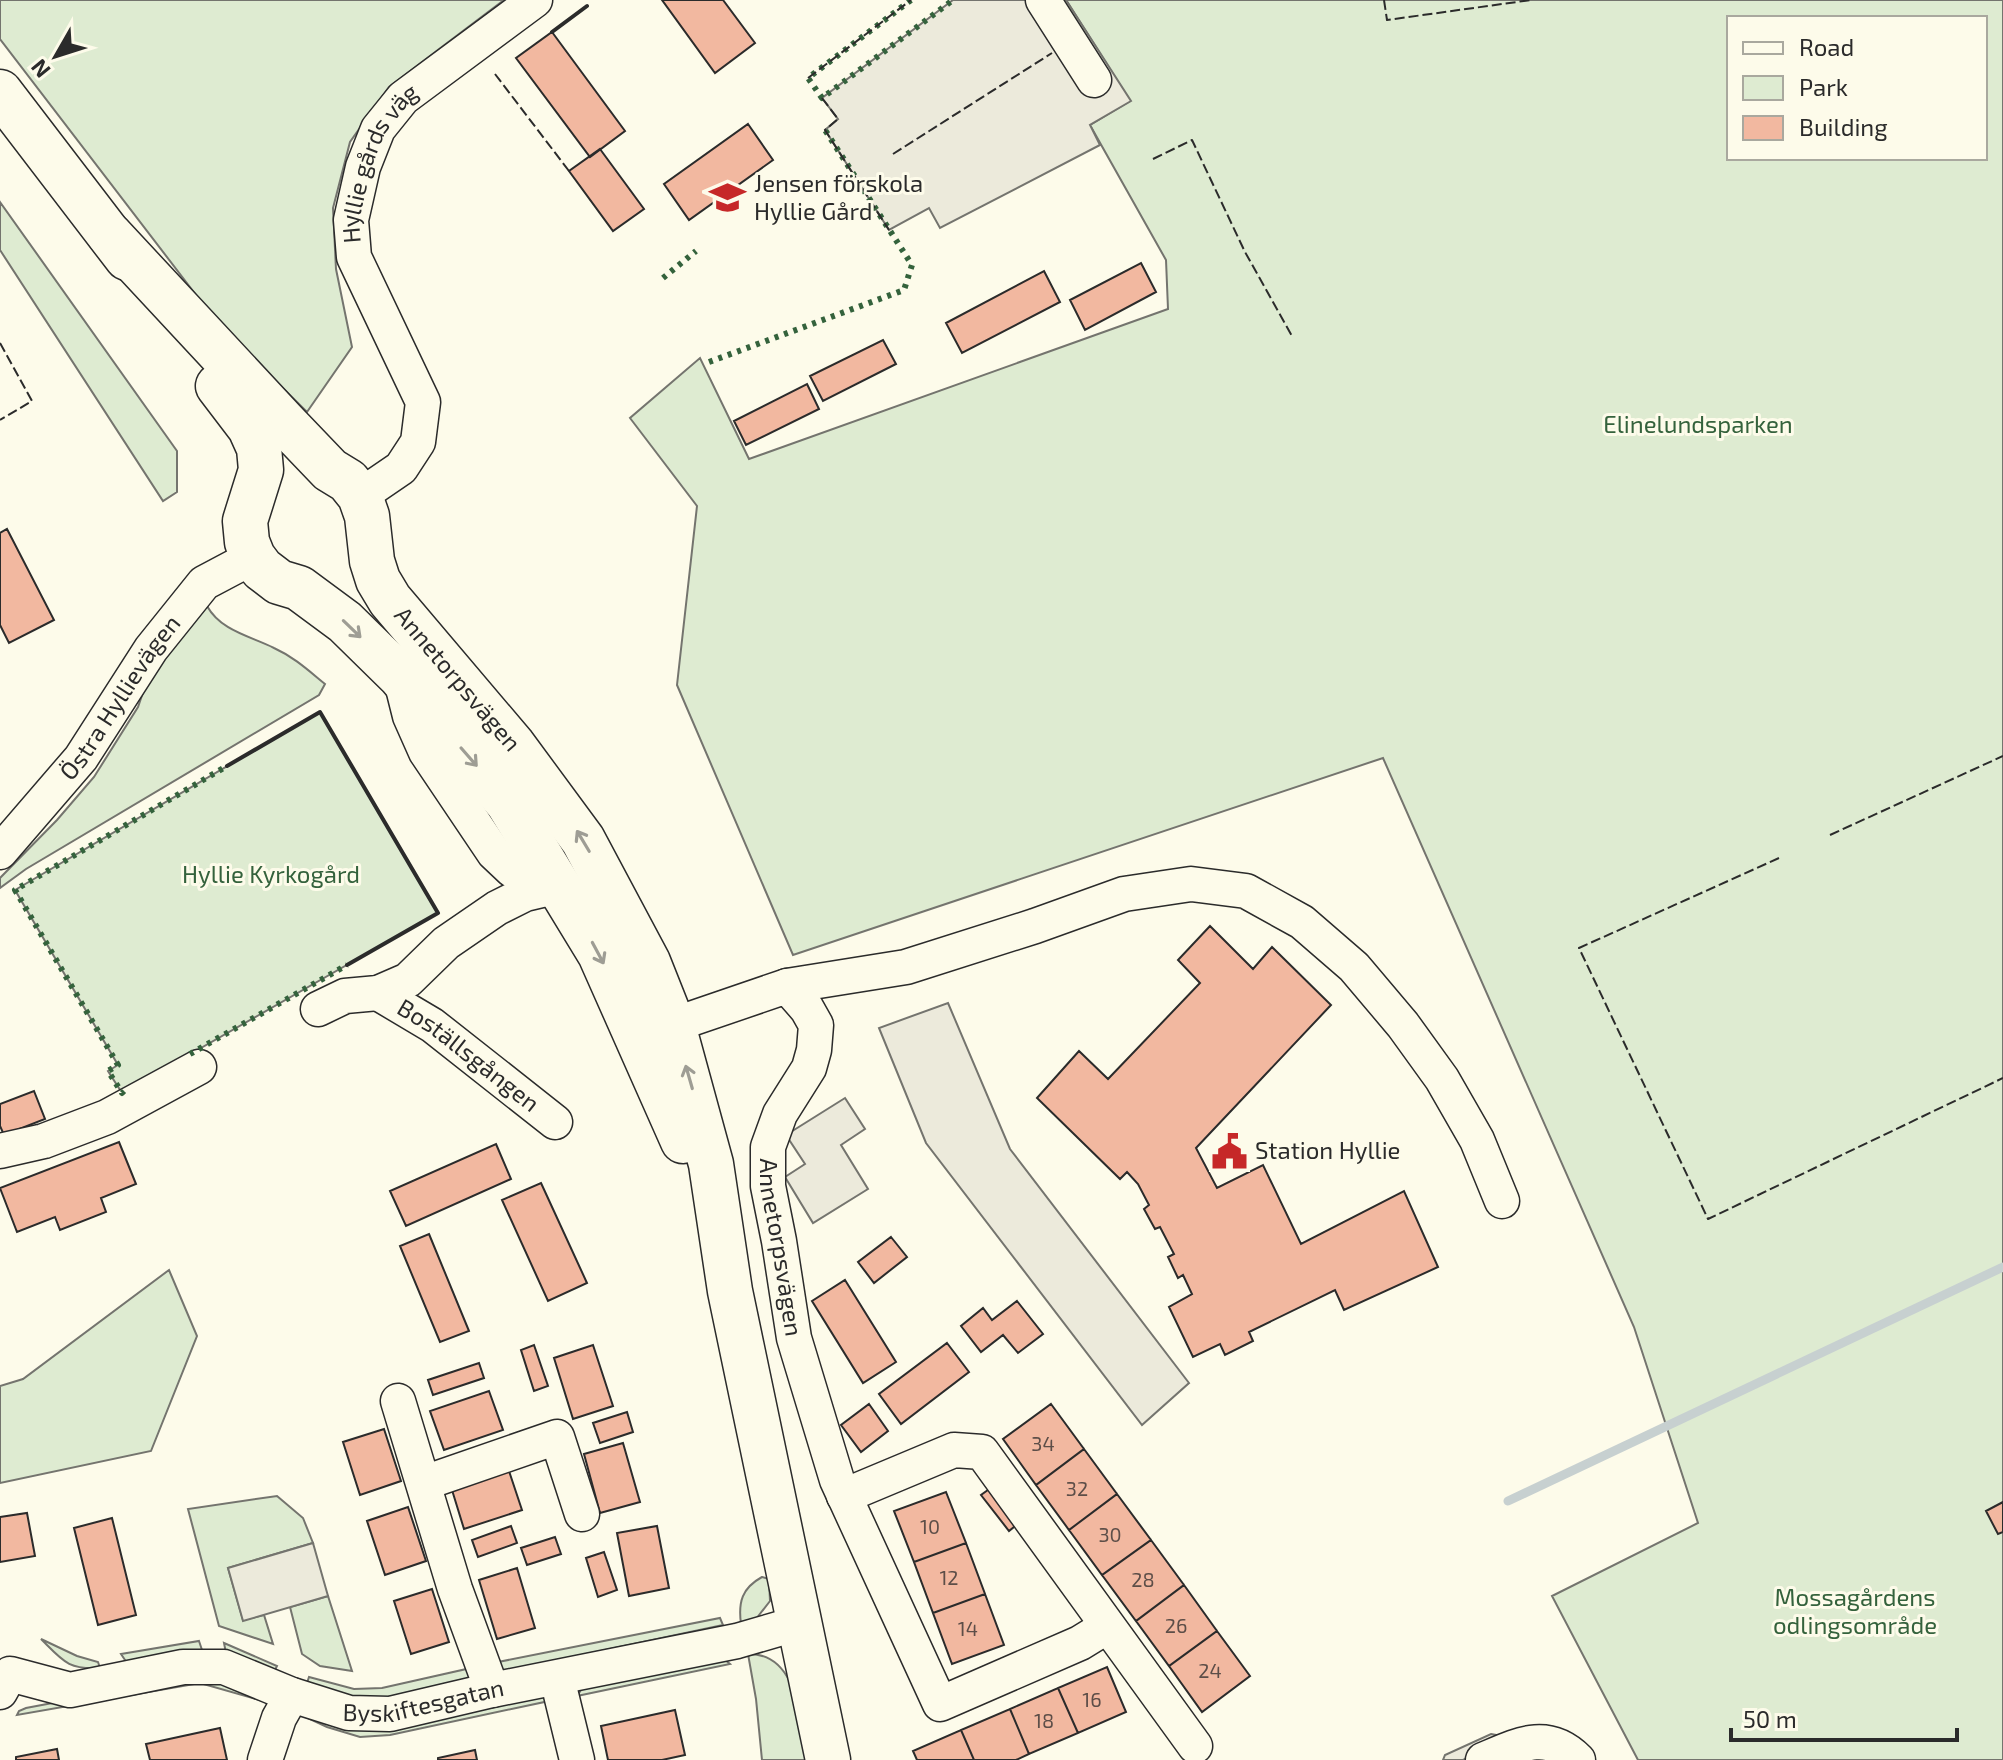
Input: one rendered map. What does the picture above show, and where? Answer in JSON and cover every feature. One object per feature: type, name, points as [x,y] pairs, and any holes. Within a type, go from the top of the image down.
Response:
[{"type":"main road","name":"Annetorpsvägen","points":[[0,92],[110,235],[211,379],[250,428],[259,448],[261,470],[245,521],[247,542],[253,557],[262,569],[279,582],[299,588],[345,622],[400,676],[508,803],[600,954],[657,1034],[711,1164],[730,1291],[828,1760]]},
{"type":"main road","name":"Annetorpsvägen","points":[[110,235],[352,501],[378,580],[390,600],[513,745],[583,840],[648,962],[657,1034]]},
{"type":"main road","points":[[251,500],[264,483],[288,468],[309,466],[352,501],[360,557],[347,574],[320,587],[299,588]]},
{"type":"street","name":"Hyllie gårds väg","points":[[352,501],[401,468],[418,442],[423,402],[354,257],[351,220],[363,167],[378,129],[403,98],[535,0]]},
{"type":"street","points":[[1043,0],[1094,80]]},
{"type":"street","name":"Östra Hyllievägen","points":[[0,852],[81,758],[151,649],[204,583],[253,557]]},
{"type":"street","points":[[657,1034],[787,986],[906,967],[1124,894],[1191,884],[1246,891],[1302,922],[1354,967],[1393,1014],[1449,1091],[1477,1140],[1502,1201]]},
{"type":"street","points":[[318,1009],[345,996],[378,993],[408,980],[446,943],[497,908],[525,894],[559,886]]},
{"type":"street","name":"Annetorpsvägen","points":[[787,986],[816,1025],[809,1068],[780,1114],[768,1147],[768,1186],[794,1338],[814,1410],[844,1496],[940,1704],[1080,1643],[1106,1627]]},
{"type":"street","name":"Boställsgången","points":[[378,993],[432,1025],[555,1122]]},
{"type":"street","points":[[0,1151],[44,1141],[107,1117],[199,1067]]},
{"type":"street","points":[[398,1401],[455,1589],[492,1690]]},
{"type":"street","points":[[424,1483],[557,1437],[582,1514]]},
{"type":"street","points":[[844,1496],[954,1450],[982,1452],[1195,1746]]},
{"type":"street","name":"Byskiftesgatan","points":[[0,1692],[10,1674],[70,1690],[183,1667],[224,1667],[292,1695],[349,1713],[390,1714],[492,1690],[737,1641],[799,1623]]},
{"type":"street","points":[[557,1678],[577,1760]]},
{"type":"street","points":[[265,1760],[279,1718],[292,1695]]},
{"type":"street","points":[[1483,1760],[1532,1742],[1556,1743],[1578,1760]]},
{"type":"green space","points":[[0,0],[504,0],[389,87],[350,142],[333,208],[336,269],[352,347],[307,412],[219,325],[0,39]]},
{"type":"green space","points":[[1066,0],[2003,0],[2003,1760],[1638,1760],[1552,1596],[1698,1523],[1634,1327],[1383,758],[793,955],[677,685],[697,506],[630,418],[700,358],[749,459],[1168,309],[1166,260],[1090,125],[1130,101]]},
{"type":"green space","points":[[0,202],[177,451],[177,492],[163,501],[0,250]]},
{"type":"green space","points":[[207,606],[228,627],[281,652],[307,669],[325,684],[319,695],[26,869],[0,888],[0,878],[94,777],[138,707],[151,669]]},
{"type":"green space","name":"Hyllie Kyrkogård","points":[[320,712],[438,913],[122,1093],[108,1071],[118,1065],[15,890]]},
{"type":"green space","points":[[169,1270],[197,1336],[151,1451],[0,1483],[0,1386],[23,1379]]},
{"type":"green space","points":[[277,1496],[303,1518],[313,1543],[228,1568],[243,1620],[264,1615],[273,1644],[219,1626],[188,1509]]},
{"type":"green space","points":[[762,1577],[769,1579],[770,1601],[756,1619],[741,1624],[743,1596]]},
{"type":"green space","points":[[328,1596],[352,1671],[320,1666],[302,1654],[290,1607]]},
{"type":"green space","points":[[720,1618],[723,1625],[501,1672],[498,1662]]},
{"type":"green space","points":[[41,1639],[98,1662],[100,1668],[73,1666]]},
{"type":"green space","points":[[199,1641],[203,1653],[129,1666],[121,1654]]},
{"type":"green space","points":[[224,1643],[277,1666],[274,1672],[226,1653]]},
{"type":"green space","points":[[748,1654],[765,1657],[778,1665],[787,1677],[799,1709],[809,1760],[762,1760]]},
{"type":"green space","points":[[724,1659],[730,1664],[577,1696],[583,1687]]},
{"type":"green space","points":[[471,1668],[474,1676],[469,1680],[393,1698],[349,1697],[307,1683],[309,1677],[354,1689],[382,1688]]},
{"type":"green space","points":[[185,1678],[223,1683],[270,1703],[200,1683],[17,1715],[26,1708]]},
{"type":"green space","points":[[544,1695],[549,1701],[390,1735],[360,1737],[299,1714]]},
{"type":"shaded area","points":[[953,0],[1066,0],[1131,101],[1090,125],[1100,145],[940,228],[929,208],[889,230],[825,130],[838,119],[822,98]]},
{"type":"shaded area","points":[[948,1003],[1010,1149],[1189,1383],[1142,1425],[926,1143],[879,1028]]},
{"type":"shaded area","points":[[845,1098],[865,1129],[841,1145],[868,1189],[813,1223],[785,1177],[805,1164],[786,1135]]},
{"type":"shaded area","points":[[313,1543],[328,1596],[243,1621],[228,1568]]},
{"type":"shaded area","points":[[1491,1734],[1512,1738],[1463,1760],[1443,1760],[1445,1755]]},
{"type":"building","points":[[662,0],[723,0],[755,43],[715,73]]},
{"type":"building","points":[[552,32],[625,131],[590,157],[516,58]]},
{"type":"building","points":[[748,124],[773,160],[689,220],[664,184]]},
{"type":"building","points":[[600,149],[644,209],[613,231],[569,171]]},
{"type":"building","points":[[1141,263],[1156,292],[1085,330],[1070,300]]},
{"type":"building","points":[[1044,271],[1060,302],[962,353],[946,323]]},
{"type":"building","points":[[883,340],[896,364],[823,401],[810,376]]},
{"type":"building","points":[[807,384],[819,409],[746,445],[734,421]]},
{"type":"building","points":[[7,529],[54,620],[9,643],[0,625],[0,533]]},
{"type":"building","points":[[1210,926],[1253,969],[1272,947],[1331,1005],[1196,1148],[1217,1188],[1263,1165],[1301,1244],[1404,1191],[1438,1267],[1344,1310],[1335,1290],[1249,1332],[1253,1341],[1225,1355],[1220,1344],[1193,1357],[1169,1307],[1192,1294],[1183,1275],[1178,1278],[1168,1257],[1174,1254],[1160,1227],[1155,1229],[1144,1209],[1149,1205],[1138,1184],[1127,1172],[1120,1179],[1037,1098],[1079,1051],[1108,1079],[1200,983],[1178,960]]},
{"type":"building","points":[[34,1091],[45,1119],[4,1135],[0,1126],[0,1104]]},
{"type":"building","points":[[119,1142],[136,1184],[101,1198],[106,1212],[60,1230],[55,1217],[17,1232],[0,1188]]},
{"type":"building","points":[[496,1144],[511,1179],[406,1226],[390,1191]]},
{"type":"building","points":[[541,1183],[587,1283],[548,1301],[502,1200]]},
{"type":"building","points":[[429,1234],[469,1331],[440,1342],[400,1246]]},
{"type":"building","points":[[891,1237],[907,1257],[874,1283],[858,1262]]},
{"type":"building","points":[[845,1280],[896,1362],[863,1383],[812,1301]]},
{"type":"building","points":[[1017,1301],[1043,1334],[1018,1353],[1003,1335],[981,1352],[961,1326],[983,1308],[992,1320]]},
{"type":"building","points":[[947,1343],[969,1372],[901,1424],[879,1394]]},
{"type":"building","points":[[534,1345],[548,1386],[534,1391],[521,1350]]},
{"type":"building","points":[[593,1345],[613,1406],[573,1419],[554,1358]]},
{"type":"building","points":[[479,1363],[484,1378],[433,1395],[428,1380]]},
{"type":"building","points":[[489,1391],[503,1430],[444,1450],[430,1411]]},
{"type":"building","points":[[869,1404],[888,1431],[861,1452],[841,1425]]},
{"type":"building","points":[[1051,1404],[1084,1449],[1036,1485],[1003,1439]]},
{"type":"building","points":[[627,1412],[633,1432],[600,1443],[593,1423]]},
{"type":"building","points":[[384,1429],[401,1481],[360,1495],[343,1442]]},
{"type":"building","points":[[623,1443],[640,1502],[600,1513],[584,1454]]},
{"type":"building","points":[[1084,1449],[1117,1494],[1069,1530],[1036,1485]]},
{"type":"building","points":[[509,1471],[522,1510],[464,1529],[452,1490]]},
{"type":"building","points":[[992,1487],[1020,1522],[1009,1531],[981,1495]]},
{"type":"building","points":[[946,1492],[966,1543],[914,1562],[894,1511]]},
{"type":"building","points":[[1117,1494],[1151,1540],[1102,1575],[1069,1530]]},
{"type":"building","points":[[2003,1502],[2003,1532],[1998,1534],[1986,1511]]},
{"type":"building","points":[[408,1507],[426,1561],[385,1575],[367,1521]]},
{"type":"building","points":[[27,1513],[35,1556],[0,1562],[0,1517]]},
{"type":"building","points":[[112,1518],[136,1615],[98,1625],[74,1528]]},
{"type":"building","points":[[511,1526],[517,1543],[478,1557],[472,1540]]},
{"type":"building","points":[[657,1526],[669,1588],[629,1596],[617,1533]]},
{"type":"building","points":[[555,1537],[561,1554],[527,1565],[521,1548]]},
{"type":"building","points":[[1151,1540],[1184,1585],[1136,1621],[1102,1575]]},
{"type":"building","points":[[966,1543],[985,1594],[933,1613],[914,1562]]},
{"type":"building","points":[[604,1552],[617,1590],[598,1597],[586,1558]]},
{"type":"building","points":[[517,1568],[535,1628],[497,1639],[479,1580]]},
{"type":"building","points":[[1184,1585],[1217,1631],[1169,1666],[1136,1621]]},
{"type":"building","points":[[432,1589],[449,1642],[411,1654],[394,1601]]},
{"type":"building","points":[[985,1594],[1004,1645],[952,1664],[933,1613]]},
{"type":"building","points":[[1217,1631],[1250,1676],[1202,1712],[1169,1666]]},
{"type":"building","points":[[1107,1667],[1126,1712],[1078,1733],[1058,1688]]},
{"type":"building","points":[[1058,1688],[1078,1733],[1029,1754],[1010,1709]]},
{"type":"building","points":[[1010,1709],[1029,1754],[1016,1760],[974,1760],[961,1730]]},
{"type":"building","points":[[675,1710],[685,1755],[662,1760],[608,1760],[601,1726]]},
{"type":"building","points":[[220,1728],[227,1760],[150,1760],[146,1744]]},
{"type":"building","points":[[961,1730],[974,1760],[917,1760],[913,1751]]},
{"type":"building","points":[[57,1749],[59,1760],[16,1760],[16,1757]]},
{"type":"building","points":[[475,1750],[477,1760],[438,1760],[438,1758]]},
{"type":"waterway","points":[[1508,1501],[2003,1267]]},
{"type":"hedge","points":[[911,0],[808,78],[822,98],[953,0]]},
{"type":"hedge","points":[[709,362],[904,290],[912,265],[825,130]]},
{"type":"hedge","points":[[663,278],[696,251]]},
{"type":"hedge","points":[[124,1091],[122,1093],[108,1071],[118,1065],[15,890],[227,766]]},
{"type":"hedge","points":[[190,1054],[347,965]]},
{"type":"fence","points":[[808,78],[911,0]]},
{"type":"fence","points":[[1384,0],[1387,20],[1531,0]]},
{"type":"fence","points":[[893,154],[1052,53]]},
{"type":"fence","points":[[495,74],[569,171]]},
{"type":"fence","points":[[822,98],[838,119],[825,130],[889,230]]},
{"type":"fence","points":[[1153,159],[1192,140],[1245,252],[1292,336]]},
{"type":"fence","points":[[0,343],[32,401],[0,420]]},
{"type":"fence","points":[[1830,835],[2003,756]]},
{"type":"fence","points":[[1779,858],[1579,948],[1708,1219],[2003,1078]]},
{"type":"wall","points":[[552,32],[587,6]]},
{"type":"wall","points":[[227,766],[320,712],[438,913],[347,965]]},
{"type":"place","name":"Jensen förskola Hyllie Gård","points":[[728,198]]},
{"type":"place","name":"Station Hyllie","points":[[1229,1151]]},
{"type":"park label","name":"Elinelundsparken","points":[[1698,425]]},
{"type":"park label","name":"Mossagårdens odlingsområde","points":[[1855,1612]]}]
